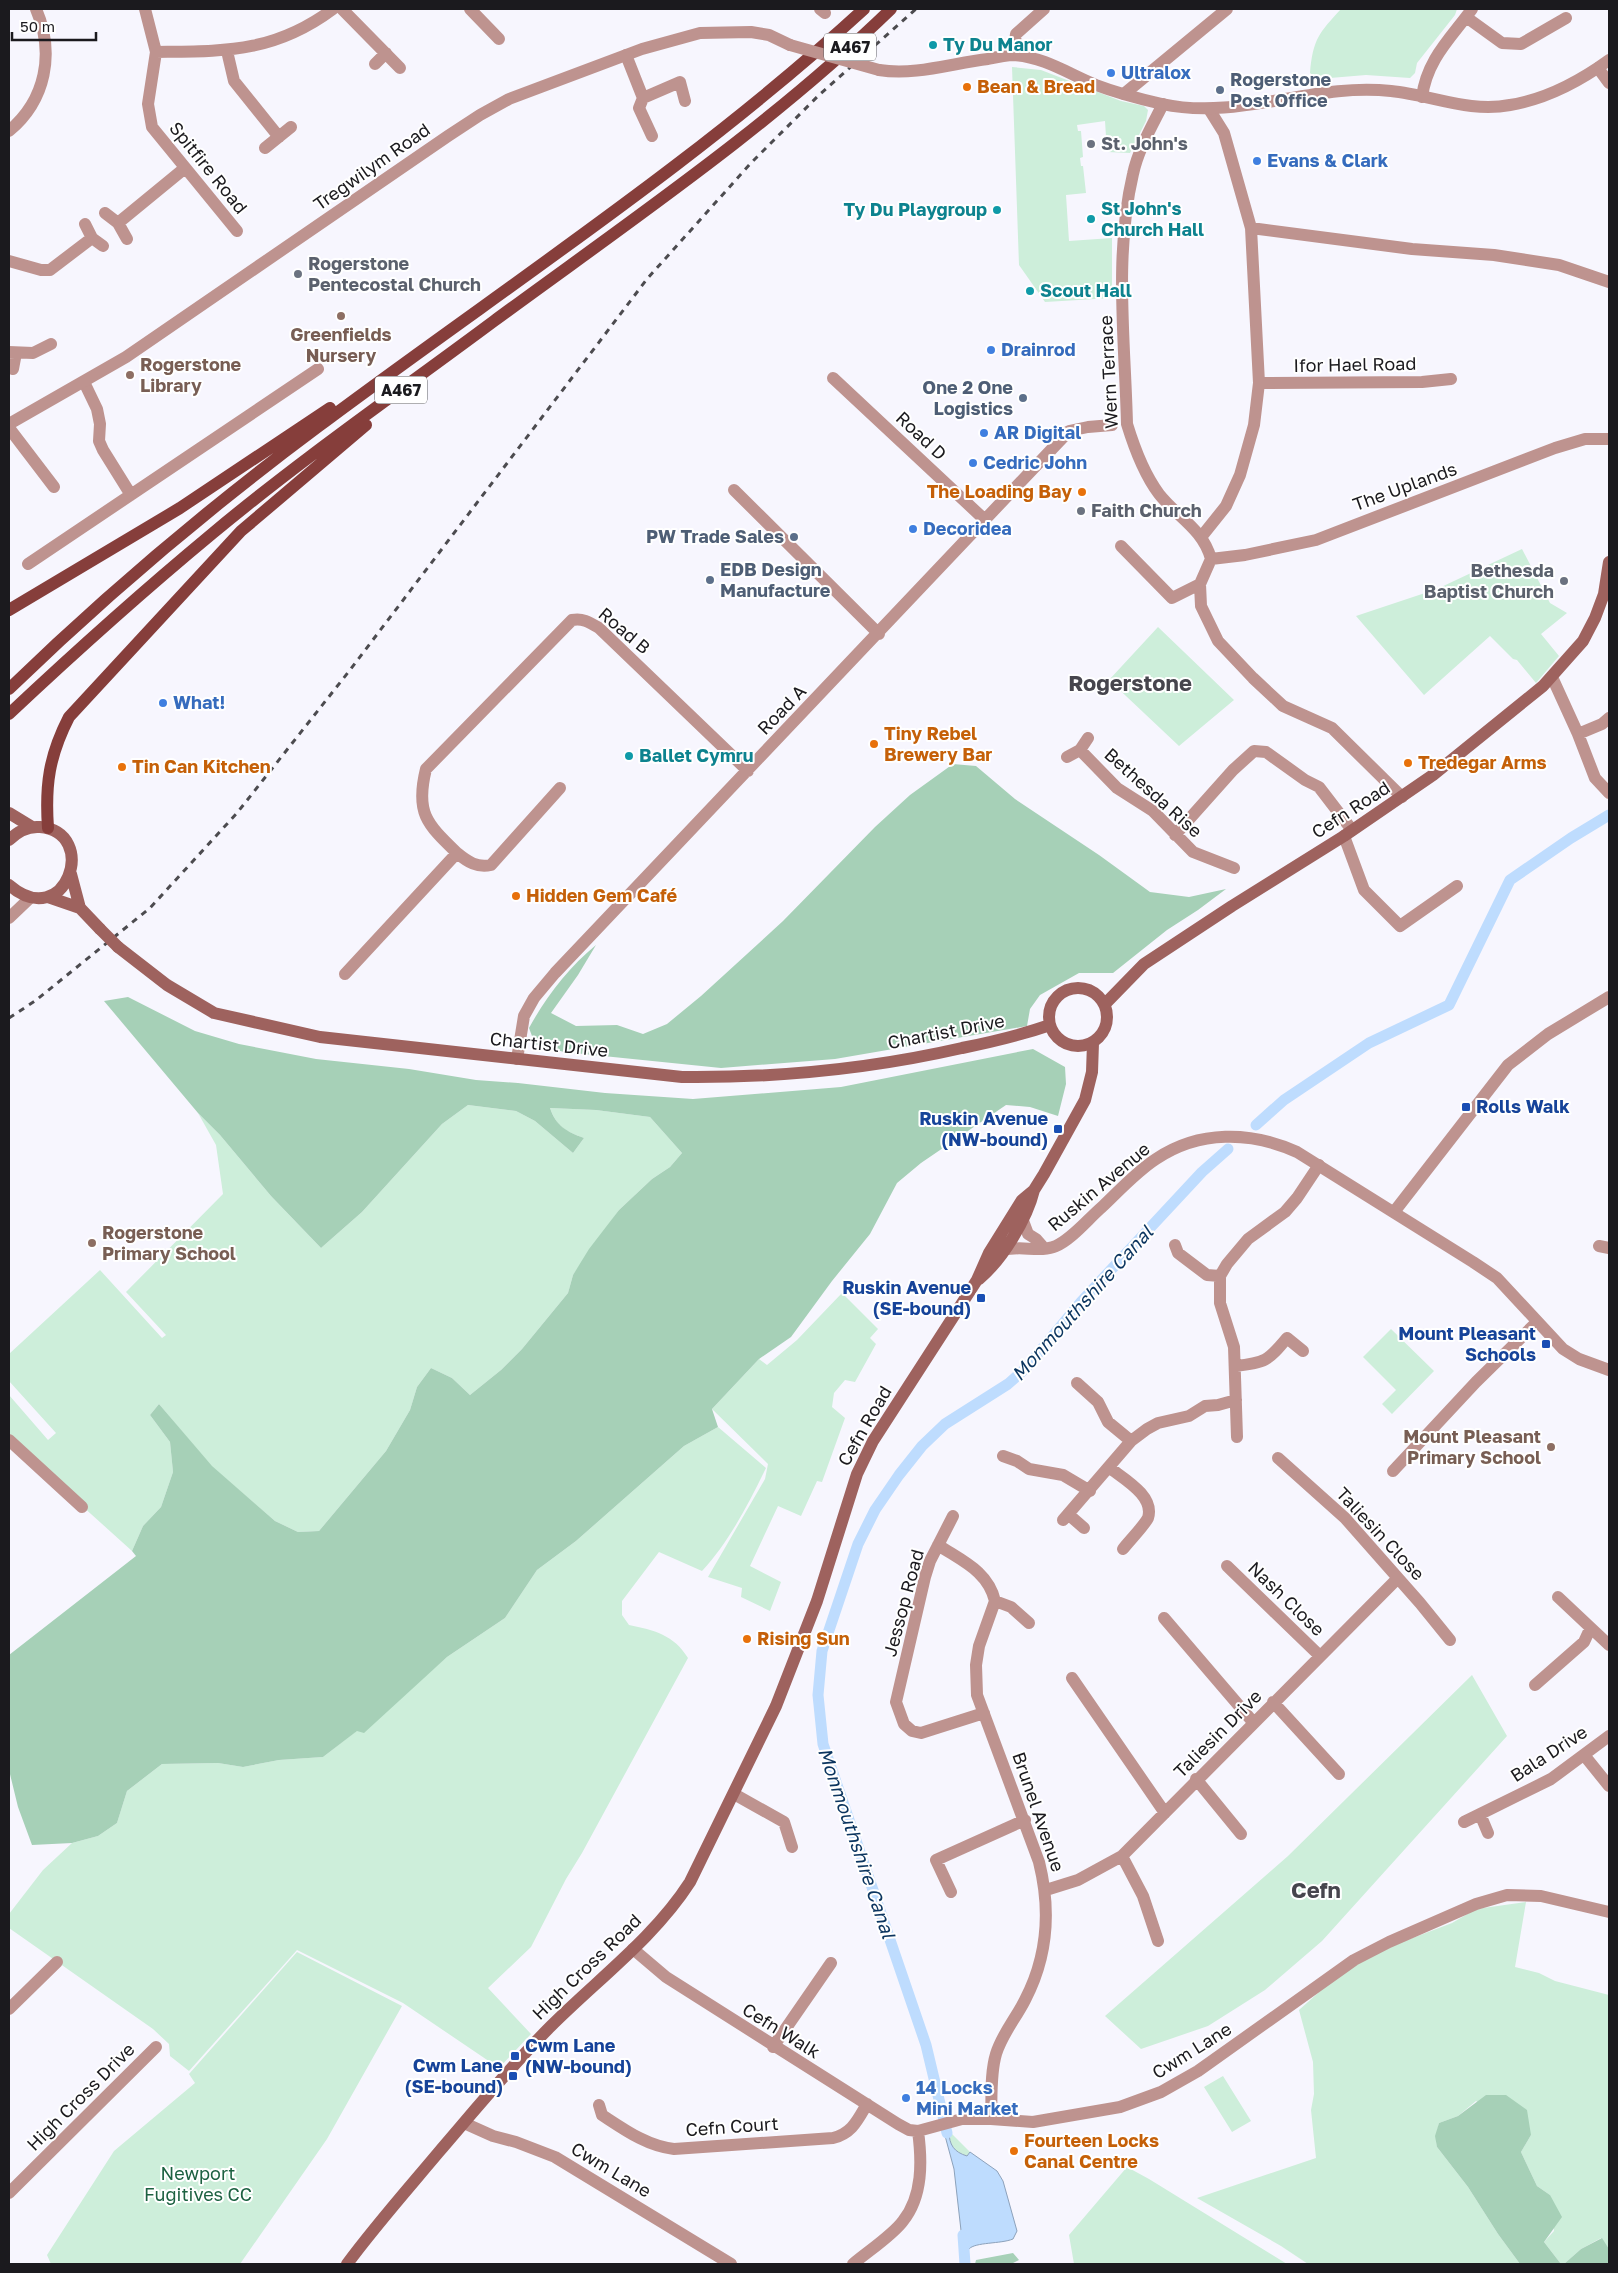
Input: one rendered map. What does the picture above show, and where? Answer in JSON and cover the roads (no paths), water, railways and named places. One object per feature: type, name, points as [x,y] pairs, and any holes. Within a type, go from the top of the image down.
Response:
[{"type":"main road","name":"A467","points":[[9,689],[134,576],[205,516],[317,427],[727,126],[795,71],[864,9]]},
{"type":"main road","name":"A467","points":[[9,714],[214,533],[308,458],[748,134],[808,84],[891,9]]},
{"type":"main road","points":[[9,610],[196,498],[543,261]]},
{"type":"main road","points":[[9,840],[24,829],[32,827],[48,828],[46,799],[51,762],[58,740],[69,717],[241,531],[446,356]]},
{"type":"main road","name":"Cefn Road","points":[[1105,1004],[1144,964],[1433,776],[1552,677],[1583,641],[1595,618],[1604,594],[1609,562]]},
{"type":"main road","points":[[9,813],[32,827]]},
{"type":"main road","name":"Chartist Drive","points":[[48,828],[62,837],[69,847],[72,859],[71,874],[80,908]]},
{"type":"main road","points":[[48,897],[62,888],[71,874]]},
{"type":"main road","points":[[9,885],[19,894],[30,898]]},
{"type":"main road","name":"Chartist Drive","points":[[30,898],[48,897],[80,908],[118,947],[167,985],[214,1013],[320,1037],[682,1077],[743,1078],[847,1068],[928,1056],[1023,1035],[1050,1025]]},
{"type":"main road","points":[[1076,988],[1090,990],[1098,995],[1105,1004],[1108,1019],[1106,1028],[1101,1036],[1085,1046],[1067,1044],[1055,1035],[1050,1025],[1049,1013],[1054,1000],[1065,991],[1076,988]]},
{"type":"main road","name":"Cefn Road","points":[[795,1660],[817,1601],[856,1474],[873,1441],[977,1280],[989,1252],[1018,1216],[1022,1200],[1034,1190],[1085,1100],[1092,1072],[1092,1043]]},
{"type":"main road","name":"Cefn Road","points":[[977,1280],[992,1268],[1013,1234]]},
{"type":"main road","name":"High Cross Road","points":[[347,2264],[364,2240],[540,2037],[584,1993],[633,1949],[676,1904],[690,1882],[734,1794],[776,1706],[795,1660]]},
{"type":"street","points":[[9,131],[26,115],[33,104],[44,76],[46,46],[44,32],[36,9]]},
{"type":"street","name":"Spitfire Road","points":[[145,9],[156,52],[148,116],[155,131],[237,231]]},
{"type":"street","points":[[156,52],[227,51],[254,46],[281,38],[312,23],[333,9]]},
{"type":"street","points":[[342,9],[400,68]]},
{"type":"street","points":[[470,9],[499,39]]},
{"type":"street","points":[[479,18],[489,9]]},
{"type":"street","points":[[1013,55],[1016,34],[1044,9]]},
{"type":"street","points":[[1124,94],[1227,9]]},
{"type":"street","points":[[1422,97],[1424,81],[1433,60],[1469,13],[1502,43],[1521,44],[1566,18]]},
{"type":"street","name":"Tregwilym Road","points":[[9,426],[134,352],[480,115],[509,99],[626,55],[700,34],[751,32],[769,35],[790,45],[859,66],[887,71],[934,68],[1013,55],[1040,60],[1096,85],[1124,94],[1162,104],[1209,110],[1264,104],[1347,91],[1390,91],[1484,109],[1511,105],[1558,92],[1609,60]]},
{"type":"street","points":[[227,51],[234,81],[279,137]]},
{"type":"street","points":[[375,64],[386,53]]},
{"type":"street","points":[[626,55],[643,98],[639,108],[652,136]]},
{"type":"street","points":[[1598,68],[1609,83]]},
{"type":"street","points":[[643,98],[680,82],[685,101]]},
{"type":"street","name":"Wern Terrace","points":[[1162,104],[1133,172],[1126,210],[1122,296],[1127,424],[1133,444],[1159,494],[1202,536],[1208,547],[1211,559]]},
{"type":"street","points":[[1202,536],[1226,506],[1240,475],[1254,426],[1259,383],[1251,228],[1224,133],[1209,110]]},
{"type":"street","points":[[265,148],[291,127]]},
{"type":"street","points":[[118,223],[185,168]]},
{"type":"street","points":[[105,213],[118,223],[127,239]]},
{"type":"street","points":[[86,224],[92,238],[103,246]]},
{"type":"street","points":[[1251,228],[1412,249],[1494,255],[1559,265],[1609,282]]},
{"type":"street","points":[[9,261],[41,270],[50,270],[92,238]]},
{"type":"street","points":[[13,369],[12,353],[33,353],[51,344]]},
{"type":"street","points":[[28,564],[318,369]]},
{"type":"street","name":"Road D","points":[[833,378],[985,520]]},
{"type":"street","name":"Ifor Hael Road","points":[[1259,383],[1422,382],[1451,379]]},
{"type":"street","points":[[84,382],[97,410],[100,424],[99,441],[102,450],[131,495]]},
{"type":"street","name":"Road A","points":[[517,1059],[524,1016],[534,998],[555,973],[1069,432],[1088,427],[1112,425]]},
{"type":"street","points":[[9,426],[54,486]]},
{"type":"street","name":"The Uplands","points":[[1211,559],[1253,553],[1316,540],[1555,448],[1585,439],[1609,439]]},
{"type":"street","points":[[734,490],[879,634]]},
{"type":"street","points":[[1121,546],[1172,598],[1200,584]]},
{"type":"street","points":[[1211,559],[1200,584],[1201,606],[1218,641],[1283,706],[1332,728],[1402,797]]},
{"type":"street","name":"Road B","points":[[458,853],[428,822],[422,806],[422,785],[426,769],[572,620],[580,618],[599,628],[748,771]]},
{"type":"street","points":[[1552,677],[1578,734],[1595,778],[1609,793]]},
{"type":"street","points":[[1578,734],[1602,724],[1609,718]]},
{"type":"street","name":"Bethesda Rise","points":[[1067,757],[1080,750],[1088,738]]},
{"type":"street","name":"Bethesda Rise","points":[[1080,750],[1117,788],[1153,811],[1193,852],[1234,868]]},
{"type":"street","points":[[1175,835],[1233,770],[1254,751],[1266,752],[1305,780],[1319,787],[1348,833],[1364,890],[1400,926],[1457,886]]},
{"type":"street","points":[[345,974],[458,853],[469,863],[482,867],[491,865],[560,788]]},
{"type":"street","points":[[9,918],[30,898]]},
{"type":"street","points":[[1394,1212],[1508,1065],[1548,1034],[1609,997]]},
{"type":"street","name":"Ruskin Avenue","points":[[1004,1250],[1014,1247],[1032,1249],[1054,1247],[1136,1175],[1156,1159],[1177,1147],[1212,1138],[1253,1137],[1278,1143],[1319,1165],[1496,1278],[1564,1348],[1579,1360],[1609,1370]]},
{"type":"street","points":[[1237,1437],[1234,1347],[1220,1303],[1220,1276],[1227,1264],[1248,1239],[1285,1212],[1297,1198],[1319,1165]]},
{"type":"street","points":[[1013,1234],[1011,1230],[1018,1216]]},
{"type":"street","name":"Ruskin Avenue","points":[[1018,1216],[1028,1234],[1043,1247]]},
{"type":"street","name":"Ruskin Avenue","points":[[1013,1234],[1043,1247]]},
{"type":"street","points":[[1175,1245],[1178,1253],[1207,1275],[1220,1276]]},
{"type":"street","points":[[1393,1471],[1476,1382],[1537,1322]]},
{"type":"street","points":[[1235,1366],[1256,1364],[1270,1358],[1287,1338],[1302,1351]]},
{"type":"street","points":[[1077,1383],[1098,1402],[1108,1422],[1131,1441]]},
{"type":"street","points":[[1084,1528],[1066,1517],[1110,1468],[1131,1441],[1158,1423],[1189,1416],[1205,1406],[1236,1400]]},
{"type":"street","points":[[9,1440],[82,1507]]},
{"type":"street","points":[[1003,1456],[1017,1461],[1029,1469],[1063,1475],[1090,1491]]},
{"type":"street","name":"Taliesin Close","points":[[1278,1458],[1344,1518],[1450,1640]]},
{"type":"street","points":[[1110,1468],[1141,1492],[1149,1506],[1148,1518],[1123,1549]]},
{"type":"street","name":"Jessop Road","points":[[953,1516],[938,1545],[925,1577],[896,1702],[904,1724],[912,1731],[921,1732],[984,1713]]},
{"type":"street","points":[[938,1545],[984,1576],[992,1588],[995,1601],[1011,1607],[1030,1622]]},
{"type":"street","name":"Nash Close","points":[[1227,1566],[1320,1656]]},
{"type":"street","name":"Taliesin Drive","points":[[1046,1890],[1078,1880],[1122,1856],[1196,1779],[1398,1578]]},
{"type":"street","points":[[1558,1597],[1609,1645]]},
{"type":"street","name":"Brunel Avenue","points":[[992,2119],[995,2054],[1008,2027],[1025,2000],[1040,1965],[1047,1920],[1046,1890],[1039,1862],[977,1695],[976,1664],[979,1646],[995,1601]]},
{"type":"street","points":[[1164,1618],[1253,1722]]},
{"type":"street","points":[[1535,1685],[1584,1642],[1590,1628]]},
{"type":"street","points":[[1072,1678],[1165,1813]]},
{"type":"street","points":[[1273,1702],[1340,1774]]},
{"type":"street","name":"Bala Drive","points":[[1464,1822],[1536,1788],[1609,1736]]},
{"type":"street","points":[[1584,1755],[1609,1786]]},
{"type":"street","points":[[1196,1779],[1241,1834]]},
{"type":"street","points":[[734,1794],[784,1822],[792,1847]]},
{"type":"street","points":[[1480,1814],[1488,1833]]},
{"type":"street","points":[[951,1892],[936,1860],[1024,1820]]},
{"type":"street","points":[[1122,1856],[1143,1896],[1158,1941]]},
{"type":"street","name":"Cwm Lane","points":[[918,2131],[962,2119],[1033,2122],[1086,2114],[1120,2107],[1161,2092],[1198,2072],[1354,1960],[1397,1938],[1476,1904],[1507,1895],[1534,1895],[1562,1899],[1609,1912]]},
{"type":"street","name":"Cefn Walk","points":[[633,1949],[666,1977],[774,2047],[909,2130],[918,2131]]},
{"type":"street","points":[[9,2008],[57,1962]]},
{"type":"street","points":[[774,2047],[831,1964]]},
{"type":"street","name":"High Cross Drive","points":[[9,2193],[156,2047]]},
{"type":"street","name":"Cefn Court","points":[[600,2105],[602,2115],[637,2137],[657,2147],[674,2148],[833,2138],[844,2135],[850,2130],[867,2104]]},
{"type":"street","name":"Cwm Lane","points":[[464,2123],[493,2136],[516,2142],[555,2157],[731,2264]]},
{"type":"street","points":[[853,2264],[903,2222],[915,2202],[920,2164],[918,2131]]},
{"type":"water","points":[[949,2131],[951,2144],[956,2150],[967,2156],[970,2152],[997,2171],[1003,2181],[1017,2231],[1013,2239],[977,2245],[969,2249],[963,2248],[954,2169],[944,2132]]},
{"type":"waterway","name":"Monmouthshire Canal","points":[[1256,1125],[1284,1100],[1369,1043],[1449,1005],[1510,880],[1571,838],[1609,815]]},
{"type":"waterway","name":"Monmouthshire Canal","points":[[947,2133],[926,2045],[823,1744],[818,1695],[822,1651],[858,1544],[875,1510],[922,1446],[945,1424],[1008,1384],[1026,1368],[1081,1302],[1202,1172],[1228,1149]]},
{"type":"waterway","name":"Monmouthshire Canal","points":[[963,2235],[965,2264]]},
{"type":"railway","points":[[9,1018],[35,1001],[150,908],[237,813],[350,670],[647,279],[751,163],[819,95],[916,9]]},
{"type":"place","name":"Ty Du Manor","points":[[933,45]]},
{"type":"place","name":"Ultralox","points":[[1111,73]]},
{"type":"place","name":"Bean & Bread","points":[[967,87]]},
{"type":"place","name":"Rogerstone Post Office","points":[[1220,90]]},
{"type":"place","name":"St. John's","points":[[1091,144]]},
{"type":"place","name":"Evans & Clark","points":[[1257,161]]},
{"type":"place","name":"Ty Du Playgroup","points":[[997,210]]},
{"type":"place","name":"St John's Church Hall","points":[[1091,219]]},
{"type":"place","name":"Rogerstone Pentecostal Church","points":[[298,274]]},
{"type":"place","name":"Scout Hall","points":[[1030,291]]},
{"type":"place","name":"Greenfields Nursery","points":[[341,316]]},
{"type":"place","name":"Drainrod","points":[[991,350]]},
{"type":"place","name":"Rogerstone Library","points":[[130,375]]},
{"type":"place","name":"One 2 One Logistics","points":[[1023,398]]},
{"type":"place","name":"AR Digital","points":[[984,433]]},
{"type":"place","name":"Cedric John","points":[[973,463]]},
{"type":"place","name":"The Loading Bay","points":[[1082,492]]},
{"type":"place","name":"Faith Church","points":[[1081,511]]},
{"type":"place","name":"Decoridea","points":[[913,529]]},
{"type":"place","name":"PW Trade Sales","points":[[794,537]]},
{"type":"place","name":"EDB Design Manufacture","points":[[710,580]]},
{"type":"place","name":"Bethesda Baptist Church","points":[[1564,581]]},
{"type":"place","name":"What!","points":[[163,703]]},
{"type":"place","name":"Tiny Rebel Brewery Bar","points":[[874,744]]},
{"type":"place","name":"Ballet Cymru","points":[[629,756]]},
{"type":"place","name":"Tredegar Arms","points":[[1408,763]]},
{"type":"place","name":"Tin Can Kitchen","points":[[122,767]]},
{"type":"place","name":"Hidden Gem Café","points":[[516,896]]},
{"type":"place","name":"Rolls Walk","points":[[1466,1107]]},
{"type":"place","name":"Ruskin Avenue (NW-bound)","points":[[1058,1129]]},
{"type":"place","name":"Rogerstone Primary School","points":[[92,1243]]},
{"type":"place","name":"Ruskin Avenue (SE-bound)","points":[[981,1298]]},
{"type":"place","name":"Mount Pleasant Schools","points":[[1546,1344]]},
{"type":"place","name":"Mount Pleasant Primary School","points":[[1551,1447]]},
{"type":"place","name":"Rising Sun","points":[[747,1639]]},
{"type":"place","name":"Cwm Lane (NW-bound)","points":[[515,2056]]},
{"type":"place","name":"Cwm Lane (SE-bound)","points":[[513,2076]]},
{"type":"place","name":"14 Locks Mini Market","points":[[906,2098]]},
{"type":"place","name":"Fourteen Locks Canal Centre","points":[[1014,2151]]},
{"type":"district","name":"Rogerstone","points":[[1130,683]]},
{"type":"district","name":"Cefn","points":[[1316,1890]]},
{"type":"park label","name":"Newport Fugitives CC","points":[[198,2184]]}]
